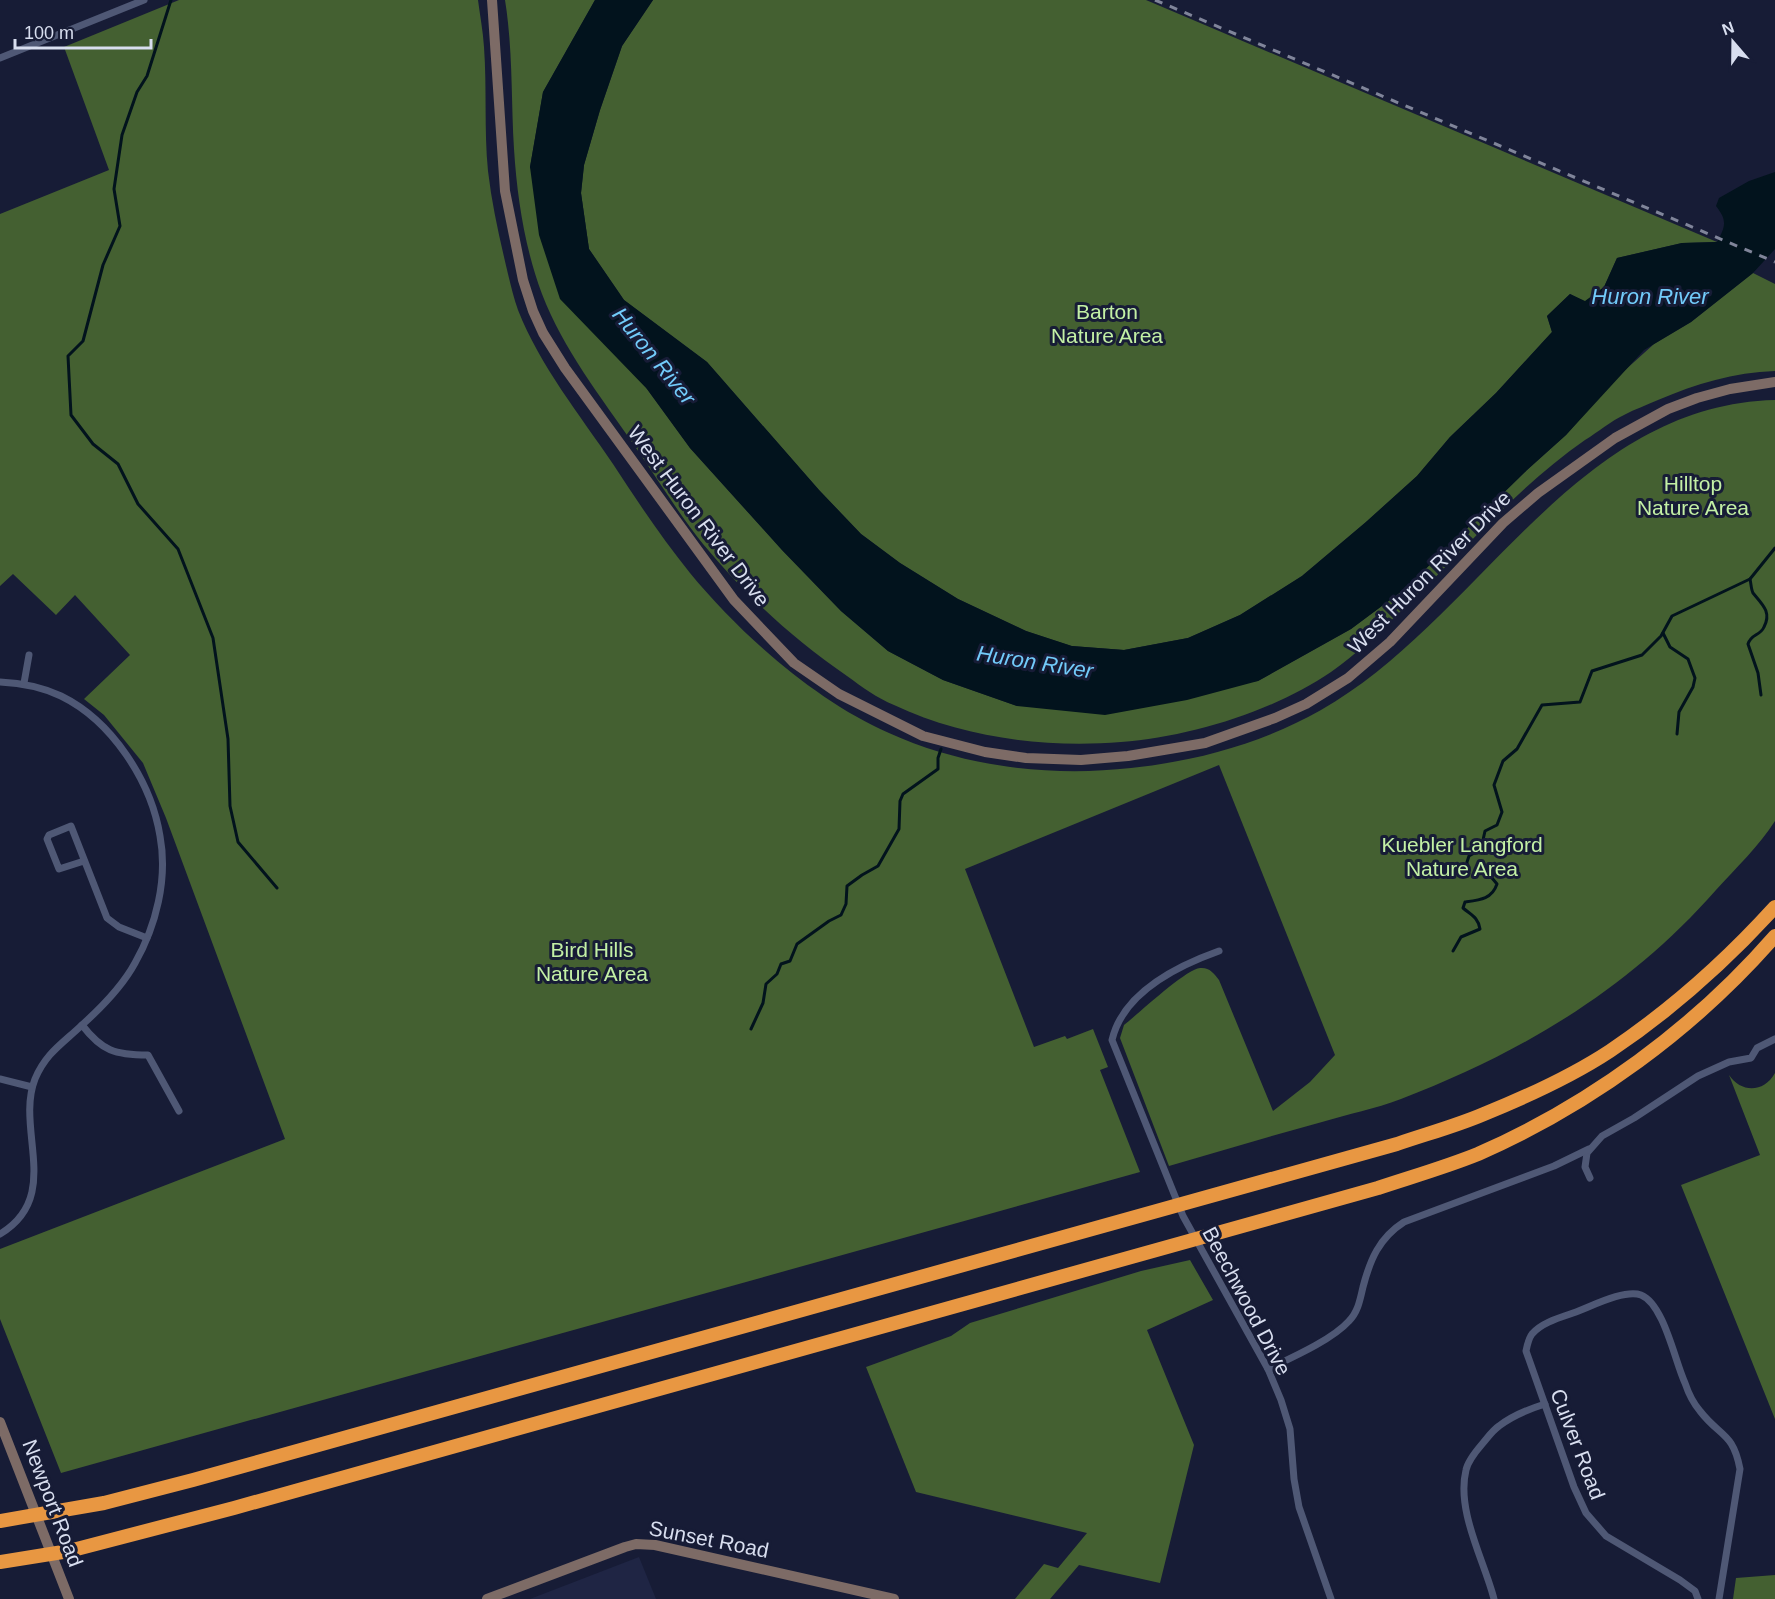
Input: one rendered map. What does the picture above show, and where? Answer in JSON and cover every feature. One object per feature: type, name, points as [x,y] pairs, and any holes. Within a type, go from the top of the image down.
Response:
[{"type":"highway","points":[[0,1521],[104,1503],[204,1477],[1397,1144],[1483,1115],[1554,1082],[1609,1052],[1650,1022],[1730,954],[1775,907]]},
{"type":"highway","points":[[0,1562],[69,1551],[223,1511],[1171,1247],[1388,1185],[1478,1154],[1549,1118],[1612,1080],[1670,1037],[1714,999],[1775,936]]},
{"type":"street","points":[[0,58],[144,0]]},
{"type":"street","name":"West Huron River Drive","points":[[492,0],[499,74],[500,139],[505,191],[523,280],[532,311],[543,333],[565,368],[734,600],[794,663],[839,694],[923,736],[986,752],[1026,758],[1081,760],[1128,756],[1205,743],[1275,718],[1306,705],[1348,678],[1390,642],[1503,523],[1538,493],[1614,438],[1668,409],[1697,398],[1775,382]]},
{"type":"street","points":[[24,683],[29,656]]},
{"type":"street","points":[[0,682],[24,683],[62,697],[91,716],[115,741],[138,771],[151,802],[161,837],[162,870],[159,898],[147,938],[135,964],[120,985],[42,1063],[32,1087],[30,1110],[35,1169],[32,1190],[23,1212],[8,1229],[0,1234]]},
{"type":"street","points":[[84,861],[59,869],[47,839],[49,835],[71,826],[107,918],[119,927],[147,938]]},
{"type":"street","name":"Beechwood Drive","points":[[1219,951],[1167,974],[1130,1005],[1116,1026],[1112,1040],[1182,1216],[1268,1370],[1290,1429],[1299,1507],[1331,1599]]},
{"type":"street","points":[[82,1025],[95,1042],[109,1050],[124,1055],[148,1055],[179,1111]]},
{"type":"street","points":[[1268,1370],[1348,1323],[1358,1308],[1368,1269],[1382,1240],[1404,1222],[1554,1166],[1589,1149],[1602,1136],[1698,1076],[1729,1062],[1751,1058],[1757,1048],[1775,1039]]},
{"type":"street","points":[[0,1079],[32,1087]]},
{"type":"street","points":[[1589,1149],[1585,1167],[1590,1178]]},
{"type":"street","name":"Culver Road","points":[[1698,1599],[1695,1591],[1680,1580],[1606,1536],[1586,1513],[1574,1487],[1526,1351],[1531,1335],[1545,1324],[1633,1293],[1643,1295],[1652,1302],[1685,1384],[1700,1411],[1728,1438],[1737,1452],[1740,1469],[1719,1599]]},
{"type":"street","points":[[1494,1599],[1471,1530],[1464,1495],[1466,1469],[1477,1450],[1498,1426],[1531,1408],[1545,1404]]},
{"type":"street","name":"Newport Road","points":[[0,1422],[69,1599]]},
{"type":"street","name":"Sunset Road","points":[[487,1599],[625,1547],[646,1544],[688,1551],[894,1599]]},
{"type":"shaded area","points":[[639,1557],[656,1599],[530,1599]]},
{"type":"green space","name":"Bird Hills Nature Area","points":[[179,0],[478,0],[484,47],[487,156],[494,210],[517,306],[537,351],[561,390],[690,573],[732,620],[781,664],[834,703],[889,733],[947,754],[1008,767],[1039,770],[1131,768],[1205,755],[1276,732],[1321,710],[1378,671],[1430,625],[1531,523],[1584,477],[1641,438],[1704,411],[1775,400],[1775,821],[1755,848],[1716,890],[1647,958],[1572,1014],[1531,1038],[1446,1081],[1391,1103],[1169,1166],[1120,1038],[1124,1025],[1184,976],[1193,970],[1206,968],[1219,980],[1273,1111],[1310,1082],[1335,1055],[1219,765],[965,869],[1034,1047],[1065,1036],[1067,1039],[1093,1029],[1108,1067],[1100,1070],[1140,1172],[61,1473],[0,1319],[0,1249],[285,1139],[166,818],[143,763],[104,715],[84,699],[130,655],[75,595],[56,615],[13,574],[0,586],[0,214],[109,170],[64,47]]},
{"type":"green space","points":[[505,0],[595,0],[543,92],[530,167],[647,389],[690,448],[782,550],[841,611],[888,651],[943,680],[1017,706],[1258,681],[1351,629],[1406,588],[1566,435],[1613,381],[1654,344],[1691,322],[1753,273],[1775,284],[1775,371],[1730,376],[1701,384],[1672,394],[1609,423],[1536,479],[1368,643],[1331,672],[1284,699],[1203,728],[1121,742],[1034,742],[948,726],[894,705],[870,692],[827,662],[770,615],[719,563],[694,532],[572,353],[542,294],[523,223],[515,167],[511,56]]},
{"type":"green space","name":"Barton Nature Area","points":[[653,0],[1146,0],[1717,242],[1682,243],[1617,258],[1604,287],[1585,302],[1570,294],[1547,316],[1552,332],[1496,393],[1450,437],[1417,476],[1302,576],[1240,615],[1188,638],[1124,650],[1071,646],[1026,631],[958,599],[900,563],[861,534],[819,490],[707,362],[624,300],[589,249],[581,193],[584,165],[622,46]]},
{"type":"green space","points":[[1775,1073],[1775,1419],[1681,1185],[1760,1155],[1729,1075],[1740,1085],[1752,1088],[1765,1084]]},
{"type":"green space","points":[[1190,1260],[1213,1300],[1147,1330],[1194,1445],[1160,1583],[1079,1565],[1050,1599],[1015,1599],[1044,1564],[1058,1568],[1087,1533],[916,1492],[866,1367],[951,1336],[970,1323],[1141,1271]]},
{"type":"green space","points":[[1775,1575],[1775,1599],[1733,1599],[1736,1578]]},
{"type":"water","name":"Huron River","points":[[595,0],[653,0],[622,46],[584,165],[581,193],[589,249],[624,300],[707,362],[819,490],[861,534],[900,563],[958,599],[1026,631],[1072,646],[1124,650],[1188,638],[1240,615],[1302,576],[1417,476],[1450,437],[1496,393],[1552,332],[1547,316],[1570,294],[1585,301],[1604,287],[1617,258],[1682,243],[1717,242],[1724,223],[1716,206],[1719,198],[1749,181],[1775,172],[1775,249],[1753,273],[1691,322],[1644,350],[1566,435],[1406,588],[1351,629],[1258,681],[1187,700],[1105,715],[1017,706],[943,680],[888,651],[841,611],[782,550],[690,448],[647,389],[560,299],[539,235],[530,167],[543,92]]},
{"type":"waterway","points":[[171,0],[147,76],[137,92],[122,135],[114,189],[120,226],[103,265],[83,341],[68,356],[71,415],[93,444],[118,464],[138,504],[178,549],[213,638],[228,739],[230,806],[238,842],[277,888]]},
{"type":"waterway","points":[[1468,876],[1469,856],[1481,849],[1485,831],[1497,825],[1502,812],[1494,785],[1503,761],[1517,749],[1542,705],[1580,702],[1592,671],[1642,655],[1661,636],[1672,616],[1750,579],[1775,548]]},
{"type":"waterway","points":[[1750,579],[1753,593],[1765,608],[1767,617],[1762,630],[1751,638],[1748,644],[1758,673],[1761,695]]},
{"type":"waterway","points":[[1663,633],[1670,647],[1688,659],[1695,678],[1693,687],[1679,712],[1677,734]]},
{"type":"waterway","points":[[751,1029],[763,1003],[766,984],[777,974],[781,964],[790,961],[797,944],[841,915],[846,904],[847,886],[878,866],[899,829],[900,801],[903,794],[938,769],[941,749]]},
{"type":"waterway","points":[[1453,951],[1461,937],[1480,929],[1476,919],[1463,908],[1465,902],[1480,899],[1492,893],[1497,884],[1492,878]]},
{"type":"railway","points":[[1155,0],[1775,262]]},
{"type":"park label","name":"Hilltop Nature Area","points":[[1693,495]]},
{"type":"park label","name":"Kuebler Langford Nature Area","points":[[1462,856]]}]
